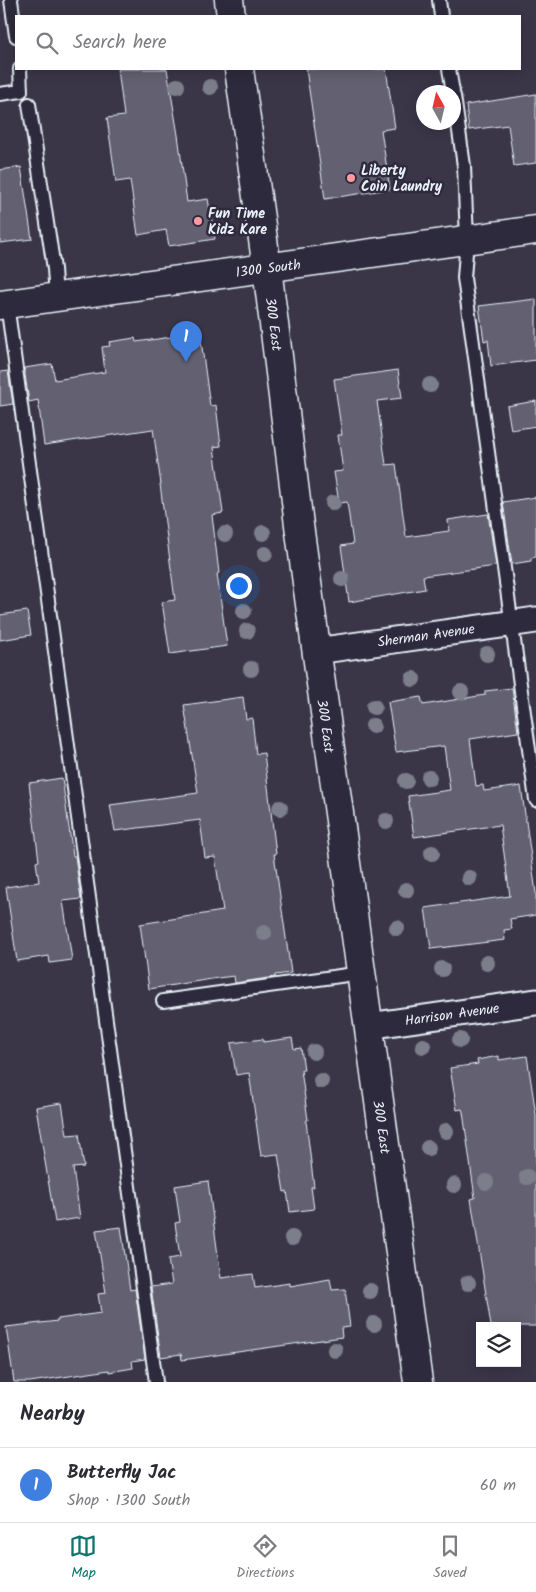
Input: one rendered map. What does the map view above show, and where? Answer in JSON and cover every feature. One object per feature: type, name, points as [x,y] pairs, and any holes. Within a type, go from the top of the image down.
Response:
[{"type":"street","points":[[229,0],[231,15]]},
{"type":"street","name":"300 East","points":[[239,70],[267,268],[316,651],[418,1382]]},
{"type":"street","name":"1300 South","points":[[3,305],[536,230]]},
{"type":"street","name":"Sherman Avenue","points":[[316,651],[536,620]]},
{"type":"street","name":"Harrison Avenue","points":[[368,1026],[536,1002]]},
{"type":"lane","points":[[11,0],[15,29]]},
{"type":"lane","points":[[439,0],[442,15]]},
{"type":"lane","points":[[0,94],[21,91],[20,70]]},
{"type":"lane","points":[[449,70],[452,85]]},
{"type":"lane","points":[[29,104],[54,269],[56,297]]},
{"type":"lane","points":[[459,130],[464,166],[467,240],[464,278],[536,800]]},
{"type":"lane","points":[[3,305],[156,1382]]},
{"type":"lane","points":[[163,1002],[361,973]]},
{"type":"building","points":[[118,70],[167,70],[187,202],[208,199],[215,239],[169,246],[166,230],[138,235],[130,180],[116,182],[107,118],[124,116]]},
{"type":"building","points":[[306,70],[386,70],[395,128],[381,130],[390,189],[325,199]]},
{"type":"building","points":[[536,94],[536,163],[514,166],[508,125],[469,130],[466,105]]},
{"type":"building","points":[[21,167],[32,239],[0,243],[0,170]]},
{"type":"building","points":[[536,299],[536,360],[491,366],[488,340],[484,341],[479,306]]},
{"type":"building","points":[[200,333],[210,406],[216,405],[221,446],[214,447],[223,513],[212,515],[219,573],[217,574],[227,646],[170,654],[162,602],[175,600],[153,429],[44,445],[38,400],[29,402],[24,368],[52,364],[55,380],[105,372],[102,347],[110,346],[109,342],[135,338],[136,342]]},
{"type":"building","points":[[398,370],[402,398],[377,401],[386,465],[396,464],[406,537],[449,531],[448,520],[488,514],[496,566],[423,576],[425,589],[349,602],[341,546],[353,544],[347,502],[339,503],[334,472],[343,471],[338,435],[342,435],[334,379]]},
{"type":"building","points":[[8,371],[13,404],[0,406],[0,372]]},
{"type":"building","points":[[536,401],[536,426],[511,430],[507,406]]},
{"type":"building","points":[[536,497],[536,557],[531,558],[531,561],[512,564],[503,502]]},
{"type":"building","points":[[27,611],[31,635],[0,640],[0,615]]},
{"type":"building","points":[[512,688],[518,732],[470,739],[476,786],[483,785],[484,791],[521,786],[536,893],[536,915],[510,919],[512,929],[504,930],[505,940],[431,949],[425,908],[510,896],[500,825],[414,837],[408,796],[450,790],[444,746],[396,752],[388,702],[421,697],[423,705],[485,695],[485,691]]},
{"type":"building","points":[[243,697],[246,719],[252,718],[256,754],[264,753],[276,854],[274,854],[291,973],[235,983],[234,976],[149,989],[140,924],[223,911],[215,857],[205,858],[200,820],[115,831],[110,805],[198,793],[184,705]]},
{"type":"building","points":[[62,778],[81,899],[63,901],[72,960],[50,963],[49,956],[17,961],[6,887],[39,882],[36,862],[39,861],[29,783]]},
{"type":"building","points":[[292,1038],[294,1049],[301,1048],[304,1070],[301,1070],[308,1120],[306,1121],[314,1187],[311,1187],[314,1209],[290,1212],[287,1191],[284,1192],[278,1154],[261,1156],[249,1073],[236,1075],[231,1043],[263,1039],[263,1042]]},
{"type":"building","points":[[499,1056],[499,1060],[527,1056],[536,1115],[536,1326],[521,1326],[521,1322],[490,1322],[471,1199],[475,1198],[463,1112],[462,1109],[457,1110],[450,1068],[478,1064],[477,1060]]},
{"type":"building","points":[[62,1103],[67,1135],[79,1134],[84,1167],[73,1168],[80,1218],[55,1222],[36,1107]]},
{"type":"building","points":[[208,1181],[221,1278],[253,1274],[255,1288],[290,1283],[290,1286],[330,1279],[332,1290],[345,1289],[350,1327],[341,1328],[342,1337],[182,1360],[181,1354],[161,1357],[151,1287],[172,1284],[168,1259],[180,1257],[175,1223],[180,1222],[175,1186]]},
{"type":"building","points":[[121,1227],[130,1290],[135,1289],[145,1359],[132,1361],[133,1368],[30,1382],[14,1382],[6,1327],[58,1321],[58,1319],[101,1313],[98,1294],[106,1293],[96,1230]]},
{"type":"place","name":"Liberty Coin Laundry","points":[[351,178]]},
{"type":"place","name":"Fun Time Kidz Kare","points":[[198,221]]},
{"type":"place","name":"Butterfly Jac","points":[[186,362]]}]
